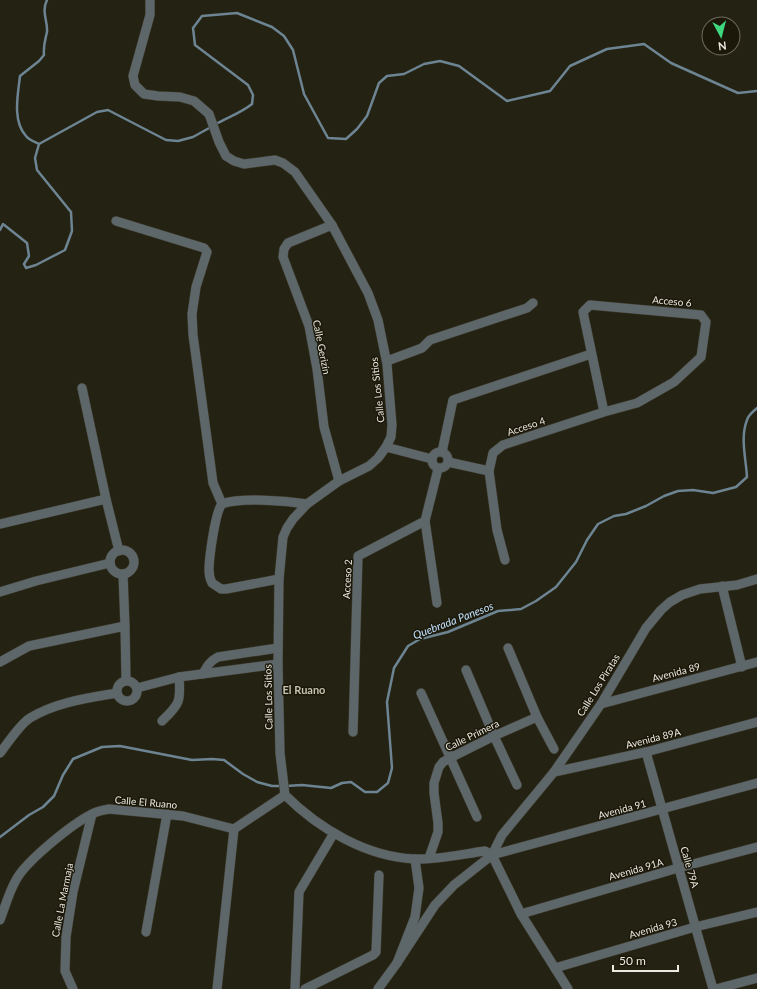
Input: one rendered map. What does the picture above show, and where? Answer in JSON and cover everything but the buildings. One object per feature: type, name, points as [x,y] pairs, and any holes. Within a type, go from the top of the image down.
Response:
[{"type":"street","name":"Calle Los Sitios","points":[[150,0],[150,15],[133,76],[135,85],[144,94],[180,97],[194,101],[209,114],[219,142],[226,156],[234,162],[244,164],[275,160],[283,163],[295,172],[332,225],[368,293],[378,320],[386,361],[391,399],[392,425],[391,437],[386,447],[378,458],[369,466],[339,481],[307,504],[293,519],[283,537],[279,579],[278,664],[280,753],[285,795]]},
{"type":"street","points":[[116,221],[204,248],[206,252],[196,287],[192,314],[193,335],[214,483],[222,504],[214,533],[209,570],[212,583],[221,589],[279,579]]},
{"type":"street","name":"Calle Gerizín","points":[[332,225],[288,243],[284,249],[283,257],[309,326],[324,427],[339,481]]},
{"type":"street","points":[[386,361],[422,348],[430,340],[527,308],[533,302]]},
{"type":"street","name":"Acceso 6","points":[[590,354],[583,312],[590,305],[701,315],[706,322],[701,357],[686,372],[674,382],[637,403],[604,412]]},
{"type":"street","points":[[442,452],[453,400],[590,354],[604,412]]},
{"type":"street","points":[[82,388],[119,551]]},
{"type":"street","name":"Acceso 4","points":[[505,560],[498,530],[489,471],[493,453],[502,445],[604,412]]},
{"type":"street","points":[[386,447],[432,459]]},
{"type":"street","points":[[442,452],[448,457],[448,462],[446,467],[438,468],[434,466],[432,459],[434,454],[442,452]]},
{"type":"street","points":[[448,462],[489,471]]},
{"type":"street","points":[[437,602],[425,521],[438,468]]},
{"type":"street","points":[[0,524],[106,499]]},
{"type":"street","points":[[222,504],[238,501],[289,501],[307,504]]},
{"type":"street","name":"Acceso 2","points":[[353,732],[358,556],[425,521]]},
{"type":"street","points":[[119,551],[127,552],[133,560],[130,571],[122,574],[116,572],[111,567],[110,563],[113,554],[119,551]]},
{"type":"street","points":[[0,592],[36,581],[110,563]]},
{"type":"street","points":[[122,574],[126,680]]},
{"type":"street","name":"Calle Los Piratas","points":[[492,855],[502,835],[554,772],[601,704],[646,628],[661,610],[670,602],[682,595],[700,589],[737,585],[757,579]]},
{"type":"street","points":[[722,586],[742,666]]},
{"type":"street","points":[[0,662],[29,646],[125,626]]},
{"type":"street","points":[[203,674],[207,665],[218,657],[278,648]]},
{"type":"street","points":[[508,648],[537,717],[554,748]]},
{"type":"street","name":"Avenida 89","points":[[601,704],[757,662]]},
{"type":"street","points":[[137,688],[179,677],[278,664]]},
{"type":"street","points":[[466,670],[517,785]]},
{"type":"street","points":[[162,721],[174,709],[180,698],[179,677]]},
{"type":"street","points":[[126,680],[133,682],[137,688],[137,695],[128,701],[121,699],[116,690],[119,683],[126,680]]},
{"type":"street","points":[[0,753],[29,718],[57,706],[117,693]]},
{"type":"street","points":[[421,693],[477,817]]},
{"type":"street","name":"Calle Primera","points":[[429,858],[438,832],[434,793],[435,775],[439,767],[443,762],[450,758],[537,717]]},
{"type":"street","name":"Avenida 89A","points":[[554,772],[646,752],[757,722]]},
{"type":"street","name":"Calle 79A","points":[[646,752],[713,989]]},
{"type":"street","name":"Avenida 91","points":[[492,855],[757,783]]},
{"type":"street","points":[[216,989],[234,829],[285,795],[310,818],[334,833],[356,844],[393,856],[415,859],[485,851],[492,855],[522,914],[568,989]]},
{"type":"street","name":"Calle El Ruano","points":[[0,920],[16,880],[33,860],[78,822],[102,810],[109,809],[167,814],[193,818],[234,829]]},
{"type":"street","name":"Calle La Marmaja","points":[[73,989],[65,971],[66,937],[74,892],[92,814]]},
{"type":"street","points":[[146,932],[167,814]]},
{"type":"street","points":[[295,989],[299,892],[334,833]]},
{"type":"street","name":"Avenida 91A","points":[[522,914],[678,868],[757,847]]},
{"type":"street","points":[[378,989],[435,905],[454,885],[492,855]]},
{"type":"street","points":[[397,962],[418,902],[419,888],[415,859]]},
{"type":"street","points":[[305,989],[373,955],[376,952],[379,874]]},
{"type":"street","name":"Avenida 93","points":[[555,968],[695,927],[757,912]]},
{"type":"street","points":[[716,989],[757,978]]},
{"type":"waterway","points":[[39,144],[29,139],[22,130],[17,115],[17,99],[20,76],[39,61],[44,55],[47,32],[45,4],[47,0]]},
{"type":"waterway","points":[[216,124],[252,104],[253,95],[248,85],[195,45],[193,28],[202,16],[237,13],[272,27],[284,36],[293,50],[304,94],[328,138],[346,139],[357,129],[367,116],[379,83],[387,76],[404,74],[424,64],[440,61],[459,66],[507,101],[550,91],[570,66],[607,49],[644,44],[671,63],[738,93],[757,91]]},
{"type":"waterway","points":[[0,230],[3,224],[27,243],[29,256],[24,264],[26,268],[36,265],[65,250],[72,231],[71,212],[37,170],[35,158],[39,144],[97,112],[108,110],[166,140],[178,141],[193,137],[211,127]]},
{"type":"waterway","name":"Quebrada Panesos","points":[[286,786],[302,785],[331,788],[342,783],[351,782],[365,792],[377,792],[388,783],[392,768],[387,702],[394,668],[408,646],[420,639],[448,632],[498,611],[521,609],[536,601],[556,587],[576,562],[587,540],[598,524],[614,516],[626,514],[678,491],[693,490],[713,493],[736,487],[747,477],[744,448],[745,427],[748,418],[757,408]]},
{"type":"waterway","name":"Quebrada Panesos","points":[[0,837],[29,815],[43,807],[54,796],[63,775],[73,759],[102,747],[120,746],[192,760],[224,760],[257,782],[272,786],[281,786]]},
{"type":"district","name":"El Ruano","points":[[304,689]]}]
